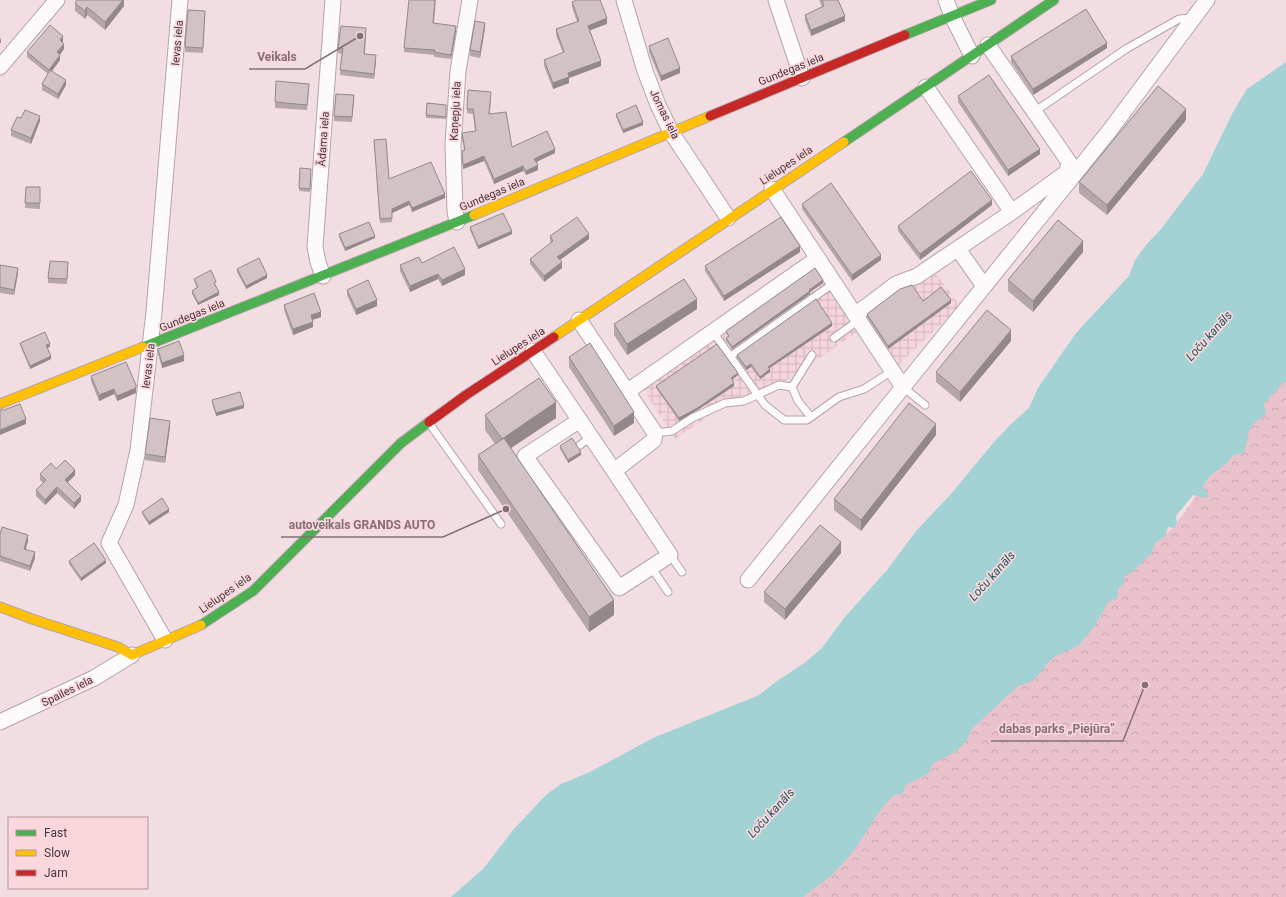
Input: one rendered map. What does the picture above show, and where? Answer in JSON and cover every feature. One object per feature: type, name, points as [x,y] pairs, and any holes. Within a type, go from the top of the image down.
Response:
[{"type":"street","points":[[0,67],[57,0]]},
{"type":"street","name":"Ievas iela","points":[[165,640],[109,544],[126,505],[138,450],[151,345],[180,0]]},
{"type":"street","name":"Ādama iela","points":[[323,276],[315,247],[333,0]]},
{"type":"street","name":"Kaņepju iela","points":[[457,222],[455,211],[453,145],[458,71],[470,0]]},
{"type":"street","name":"Jomas iela","points":[[624,0],[645,71],[658,105],[671,132],[728,218]]},
{"type":"street","points":[[776,0],[802,78]]},
{"type":"street","points":[[946,0],[952,16],[972,56]]},
{"type":"street","name":"Gundegas iela","points":[[0,404],[457,222],[991,0]]},
{"type":"street","name":"Lielupes iela","points":[[132,655],[196,627],[253,591],[401,443],[468,392],[533,351],[728,218],[1054,0]]},
{"type":"street","points":[[748,580],[984,286],[1207,0]]},
{"type":"street","points":[[988,45],[1069,162],[1071,174]]},
{"type":"street","points":[[926,87],[1012,212]]},
{"type":"street","points":[[857,317],[896,284],[917,276],[1071,174]]},
{"type":"street","points":[[772,190],[903,387]]},
{"type":"street","points":[[958,249],[984,286]]},
{"type":"street","points":[[628,391],[818,258]]},
{"type":"street","points":[[579,320],[655,433],[654,440],[614,471]]},
{"type":"street","points":[[533,351],[580,420],[585,441],[614,471],[670,555],[619,588],[525,456],[580,420]]},
{"type":"street","points":[[0,607],[118,647],[132,655]]},
{"type":"street","name":"Spailes iela","points":[[0,722],[94,678],[132,655]]},
{"type":"lane","points":[[1034,112],[1126,49],[1179,19],[1194,18]]},
{"type":"lane","points":[[730,356],[834,283]]},
{"type":"lane","points":[[834,338],[857,317]]},
{"type":"lane","points":[[713,332],[765,405],[784,420],[807,420],[839,397],[864,389],[892,371]]},
{"type":"lane","points":[[792,387],[812,355]]},
{"type":"lane","points":[[655,433],[672,431],[692,418],[725,403],[744,401],[779,385],[792,387]]},
{"type":"lane","points":[[792,387],[798,401],[811,417]]},
{"type":"lane","points":[[903,387],[925,405]]},
{"type":"lane","points":[[428,421],[501,524]]},
{"type":"lane","points":[[670,555],[682,572]]},
{"type":"lane","points":[[651,567],[668,592]]},
{"type":"shaded area","points":[[816,265],[859,331],[771,391],[737,397],[675,439],[642,387]]},
{"type":"shaded area","points":[[934,271],[960,306],[895,368],[861,315]]},
{"type":"green space","points":[[1286,370],[1286,897],[785,897],[832,843],[1174,527]]},
{"type":"water","name":"Loču kanāls","points":[[1286,62],[1286,380],[1264,404],[1266,415],[1259,419],[1251,427],[1244,453],[1233,455],[1227,463],[1211,475],[1203,486],[1208,492],[1207,498],[1193,495],[1176,516],[1177,523],[1174,528],[1168,527],[1166,535],[1155,544],[1151,554],[1136,569],[1124,577],[1124,581],[1126,582],[1119,587],[1117,599],[1108,602],[1094,626],[1080,644],[1053,658],[1032,681],[1018,686],[971,730],[968,738],[959,748],[952,754],[934,763],[929,773],[906,785],[902,795],[896,794],[889,800],[847,859],[831,876],[804,897],[451,897],[483,869],[514,829],[546,795],[561,784],[590,772],[653,738],[759,695],[803,664],[822,648],[844,618],[887,570],[916,531],[951,494],[994,442],[1029,408],[1038,388],[1076,333],[1129,276],[1135,260],[1203,174],[1233,112],[1247,89]]},
{"type":"building","points":[[77,0],[123,0],[105,22],[87,7],[85,11],[75,3]]},
{"type":"building","points":[[409,0],[435,0],[433,23],[456,26],[451,55],[434,52],[435,50],[404,48]]},
{"type":"building","points":[[577,0],[600,0],[607,18],[588,26],[601,61],[568,73],[569,77],[553,83],[544,60],[564,52],[556,29],[579,21],[572,2]]},
{"type":"building","points":[[822,0],[838,0],[845,16],[811,30],[805,15],[824,6]]},
{"type":"building","points":[[1086,9],[1107,43],[1033,89],[1011,56]]},
{"type":"building","points":[[188,10],[205,11],[203,48],[185,47]]},
{"type":"building","points":[[475,21],[485,23],[480,52],[470,50]]},
{"type":"building","points":[[50,25],[63,36],[60,40],[64,44],[57,52],[60,55],[49,70],[27,52]]},
{"type":"building","points":[[341,26],[366,28],[364,54],[376,55],[374,74],[340,70],[343,48],[338,48]]},
{"type":"building","points":[[668,38],[680,68],[661,76],[649,46]]},
{"type":"building","points":[[50,70],[66,80],[58,94],[42,84]]},
{"type":"building","points":[[989,75],[1040,149],[1008,170],[958,96]]},
{"type":"building","points":[[276,81],[309,84],[307,105],[275,102]]},
{"type":"building","points":[[1158,86],[1186,109],[1107,205],[1079,182]]},
{"type":"building","points":[[468,90],[491,92],[489,114],[506,112],[512,147],[547,131],[555,149],[534,159],[538,165],[526,171],[523,166],[494,179],[484,156],[463,165],[462,151],[465,150],[462,133],[476,131],[473,109],[467,109]]},
{"type":"building","points":[[336,94],[354,95],[352,117],[334,116]]},
{"type":"building","points":[[427,103],[446,105],[446,117],[426,115]]},
{"type":"building","points":[[636,105],[643,122],[623,130],[616,114]]},
{"type":"building","points":[[25,110],[40,116],[31,138],[11,130],[17,117],[21,118]]},
{"type":"building","points":[[386,139],[389,179],[431,162],[445,194],[412,208],[409,201],[392,209],[392,218],[380,219],[374,140]]},
{"type":"building","points":[[300,168],[311,169],[310,189],[299,188]]},
{"type":"building","points":[[971,171],[992,200],[920,254],[898,226]]},
{"type":"building","points":[[831,183],[881,255],[852,275],[802,204]]},
{"type":"building","points":[[26,187],[40,187],[40,203],[25,203]]},
{"type":"building","points":[[503,213],[512,231],[478,246],[470,227]]},
{"type":"building","points":[[577,217],[589,234],[557,257],[562,262],[544,276],[530,259],[553,241],[550,236]]},
{"type":"building","points":[[781,217],[800,246],[724,296],[705,266]]},
{"type":"building","points":[[1058,220],[1083,241],[1033,301],[1008,280]]},
{"type":"building","points":[[369,222],[375,236],[345,248],[339,234]]},
{"type":"building","points":[[454,247],[465,269],[442,280],[438,274],[410,286],[400,265],[419,257],[422,263]]},
{"type":"building","points":[[259,258],[267,275],[246,286],[237,269]]},
{"type":"building","points":[[50,261],[68,262],[67,279],[48,278]]},
{"type":"building","points":[[0,265],[18,268],[14,290],[0,287]]},
{"type":"building","points":[[815,268],[823,280],[732,347],[726,338],[729,336],[726,331]]},
{"type":"building","points":[[211,270],[216,282],[214,283],[219,292],[198,303],[192,291],[198,287],[194,279]]},
{"type":"building","points":[[684,279],[697,299],[627,344],[614,324]]},
{"type":"building","points":[[368,280],[377,300],[356,309],[347,290]]},
{"type":"building","points":[[912,285],[923,301],[941,287],[951,300],[888,346],[867,314],[900,289]]},
{"type":"building","points":[[314,293],[321,312],[311,315],[313,322],[293,329],[284,305]]},
{"type":"building","points":[[816,299],[832,323],[768,367],[770,369],[760,377],[751,364],[746,367],[737,355]]},
{"type":"building","points":[[987,310],[1011,330],[960,392],[936,372]]},
{"type":"building","points":[[45,332],[50,344],[46,345],[51,356],[30,366],[20,343]]},
{"type":"building","points":[[179,341],[184,355],[162,363],[158,349]]},
{"type":"building","points":[[590,343],[634,412],[614,426],[569,357]]},
{"type":"building","points":[[717,344],[738,373],[731,378],[734,383],[699,407],[679,418],[656,386]]},
{"type":"building","points":[[126,362],[136,388],[117,396],[114,389],[99,395],[91,376]]},
{"type":"building","points":[[539,378],[556,402],[502,439],[485,415]]},
{"type":"building","points":[[240,392],[244,405],[216,413],[212,400]]},
{"type":"building","points":[[909,403],[936,424],[861,520],[834,499]]},
{"type":"building","points":[[20,404],[26,419],[0,430],[0,410]]},
{"type":"building","points":[[150,418],[170,421],[165,457],[145,454]]},
{"type":"building","points":[[504,438],[614,600],[589,617],[478,455]]},
{"type":"building","points":[[572,438],[581,452],[568,460],[560,446]]},
{"type":"building","points":[[65,460],[75,470],[65,480],[81,496],[74,503],[57,487],[45,500],[36,490],[46,480],[40,474],[51,463],[56,469]]},
{"type":"building","points":[[162,498],[169,509],[149,522],[142,512]]},
{"type":"building","points":[[820,525],[841,542],[785,609],[764,592]]},
{"type":"building","points":[[2,527],[28,535],[24,549],[35,552],[30,566],[0,556],[0,534]]},
{"type":"building","points":[[94,543],[106,560],[81,578],[69,561]]},
{"type":"traffic: fast","points":[[905,35],[991,0]]},
{"type":"traffic: fast","points":[[844,142],[1054,0]]},
{"type":"traffic: fast","points":[[143,347],[474,215]]},
{"type":"traffic: fast","points":[[201,625],[253,591],[401,443],[429,422]]},
{"type":"traffic: slow","points":[[474,215],[710,116]]},
{"type":"traffic: slow","points":[[554,337],[844,142]]},
{"type":"traffic: slow","points":[[0,404],[143,347]]},
{"type":"traffic: slow","points":[[0,607],[118,647],[132,655],[201,625]]},
{"type":"traffic: jam","points":[[710,116],[905,35]]},
{"type":"traffic: jam","points":[[429,422],[466,395],[554,337]]},
{"type":"place","name":"Veikals","points":[[360,36]]},
{"type":"place","name":"autoveikals GRANDS AUTO","points":[[506,509]]},
{"type":"place","name":"dabas parks „Piejūra”","points":[[1145,685]]}]
